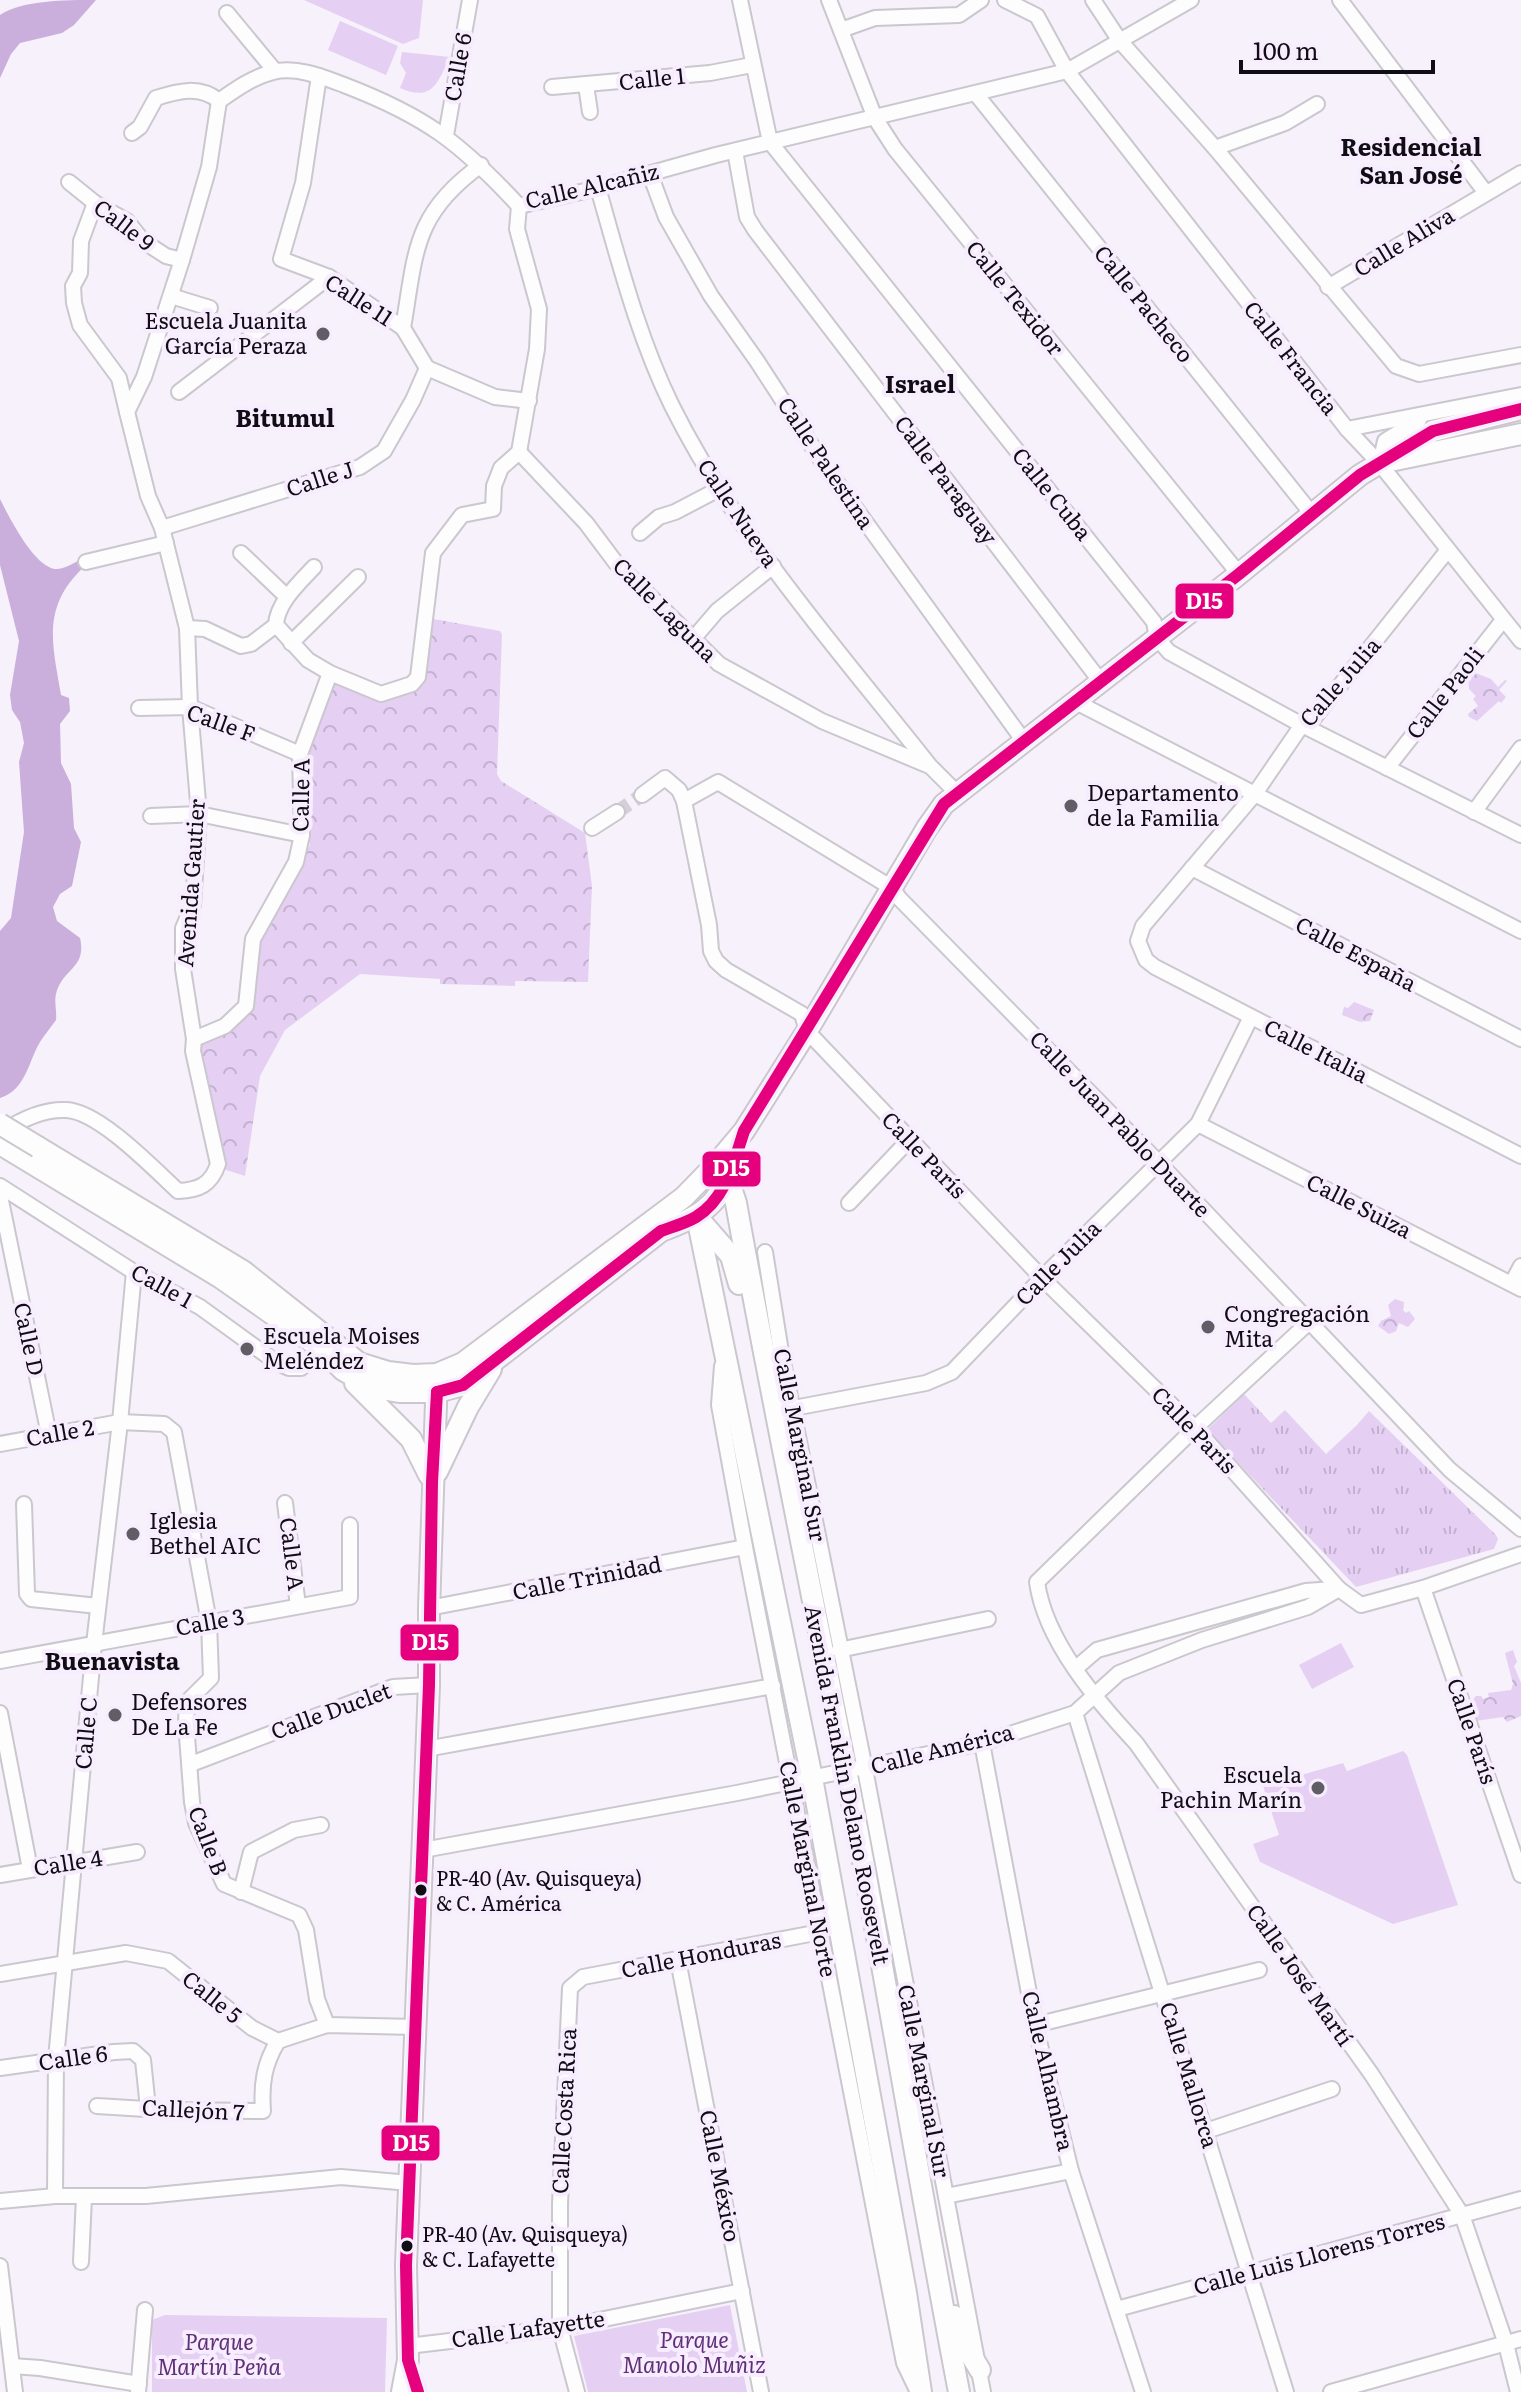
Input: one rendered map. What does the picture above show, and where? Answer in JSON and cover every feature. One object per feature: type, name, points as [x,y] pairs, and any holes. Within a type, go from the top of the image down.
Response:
[{"type":"main road","points":[[343,1370],[375,1388],[399,1392],[437,1383],[684,1197],[744,1131],[944,804],[1239,574],[1360,475],[1433,431],[1521,409]]},
{"type":"main road","points":[[1380,464],[1521,434]]},
{"type":"main road","points":[[0,1124],[34,1154],[243,1271],[286,1303],[326,1345],[343,1370],[411,1439],[424,1460],[432,1482]]},
{"type":"main road","points":[[326,1345],[359,1363],[388,1372],[437,1383],[463,1385],[661,1231],[697,1217],[716,1199],[728,1179],[744,1131]]},
{"type":"main road","points":[[0,1144],[34,1154]]},
{"type":"main road","name":"Avenida Franklin Delano Roosevelt","points":[[728,1179],[772,1354],[856,1770],[935,2272],[959,2392]]},
{"type":"main road","points":[[684,1197],[731,1256],[748,1318],[772,1354]]},
{"type":"main road","name":"Avenida Franklin Delano Roosevelt","points":[[697,1217],[724,1341],[801,1780],[920,2392]]},
{"type":"main road","points":[[432,1482],[468,1407],[499,1358]]},
{"type":"main road","points":[[402,2392],[408,2353],[406,2265],[429,1685],[437,1383]]},
{"type":"main road","points":[[935,2272],[966,2347],[980,2370]]},
{"type":"street","name":"Calle 6","points":[[446,135],[470,0]]},
{"type":"street","name":"Calle Cuba","points":[[740,0],[770,142],[1154,622],[1157,638],[1169,652],[1302,725],[1521,835]]},
{"type":"street","name":"Calle Texidor","points":[[829,0],[875,118],[895,149],[1239,574]]},
{"type":"street","points":[[841,30],[875,18],[959,15],[981,0]]},
{"type":"street","name":"Calle Francia","points":[[1005,0],[1037,16],[1067,71],[1347,429],[1380,464],[1521,641]]},
{"type":"street","points":[[1093,0],[1120,41],[1215,148],[1396,366],[1419,374],[1521,355]]},
{"type":"street","name":"Calle Alcañiz","points":[[275,71],[319,76],[400,107],[446,135],[481,165],[519,206],[1067,71],[1191,0]]},
{"type":"street","points":[[1340,0],[1486,193]]},
{"type":"street","points":[[127,412],[144,377],[182,260],[209,167],[219,101],[244,83],[275,71],[227,13]]},
{"type":"street","name":"Calle 1","points":[[552,87],[710,73],[752,65]]},
{"type":"street","name":"Calle 11","points":[[319,76],[303,183],[281,259],[329,277],[403,328],[427,368]]},
{"type":"street","points":[[586,85],[590,112]]},
{"type":"street","points":[[132,133],[140,127],[156,98],[178,91],[202,91],[219,101]]},
{"type":"street","name":"Calle Pacheco","points":[[976,94],[1312,514]]},
{"type":"street","points":[[1215,148],[1285,123],[1317,104]]},
{"type":"street","name":"Calle Paraguay","points":[[735,151],[747,217],[755,230],[1101,682]]},
{"type":"street","points":[[403,328],[419,238],[434,210],[456,183],[481,165]]},
{"type":"street","name":"Calle Aliva","points":[[1328,287],[1521,173]]},
{"type":"street","name":"Calle Palestina","points":[[650,174],[666,217],[711,296],[825,466],[1023,740]]},
{"type":"street","name":"Calle 9","points":[[69,182],[95,203],[127,221],[143,241],[166,256],[182,260]]},
{"type":"street","name":"Calle Nueva","points":[[598,188],[629,296],[653,362],[688,436],[719,489],[773,566],[930,766],[957,793]]},
{"type":"street","points":[[95,203],[81,241],[80,273],[73,286],[74,303],[80,325],[119,378],[148,496],[164,535]]},
{"type":"street","points":[[314,567],[287,597],[276,618],[276,625],[291,643],[308,660],[330,673],[381,694],[412,684],[418,677],[433,553],[462,515],[493,509],[494,486],[501,468],[519,452],[537,349],[539,309],[517,229],[519,206]]},
{"type":"street","points":[[179,392],[329,277]]},
{"type":"street","points":[[171,296],[210,308]]},
{"type":"street","points":[[427,368],[495,397],[529,401]]},
{"type":"street","name":"Calle J","points":[[86,562],[360,467],[384,451],[427,368]]},
{"type":"street","points":[[1347,429],[1521,395]]},
{"type":"street","points":[[1380,464],[1385,441],[1429,414]]},
{"type":"street","name":"Calle Laguna","points":[[519,452],[586,523],[616,563],[719,664],[822,721],[930,766]]},
{"type":"street","points":[[640,533],[659,517],[719,489]]},
{"type":"street","name":"Avenida Gautier","points":[[0,1134],[34,1115],[68,1110],[104,1127],[178,1191],[197,1191],[214,1177],[218,1164],[193,1051],[194,1039],[183,969],[183,928],[193,905],[199,814],[187,628],[164,535]]},
{"type":"street","name":"Calle Julia","points":[[1143,926],[1254,795],[1302,725],[1314,718],[1447,551]]},
{"type":"street","points":[[241,553],[287,597]]},
{"type":"street","points":[[693,639],[717,611],[773,566]]},
{"type":"street","points":[[291,643],[358,577]]},
{"type":"street","name":"Calle Paoli","points":[[1387,768],[1503,620]]},
{"type":"street","points":[[187,628],[205,629],[241,646],[251,644],[276,625]]},
{"type":"street","name":"Calle A","points":[[194,1039],[225,1026],[246,1006],[253,939],[296,862],[302,835],[300,754],[330,673]]},
{"type":"street","points":[[1074,701],[1521,931]]},
{"type":"street","name":"Calle F","points":[[139,708],[190,707],[300,754]]},
{"type":"street","points":[[1474,812],[1521,748]]},
{"type":"street","points":[[642,795],[665,778],[679,790],[684,801]]},
{"type":"street","name":"Calle Juan Pablo Duarte","points":[[684,801],[718,782],[892,888],[1159,1163],[1450,1470],[1521,1529]]},
{"type":"street","name":"Calle París","points":[[684,801],[709,925],[711,951],[716,961],[726,970],[802,1014],[807,1031],[1042,1278]]},
{"type":"street","points":[[592,828],[617,812]]},
{"type":"street","points":[[151,816],[199,814],[302,835]]},
{"type":"street","name":"Calle España","points":[[1192,868],[1521,1039]]},
{"type":"street","name":"Calle Italia","points":[[1143,926],[1138,941],[1142,954],[1150,964],[1521,1156]]},
{"type":"street","name":"Calle Julia","points":[[794,1408],[926,1383],[952,1372],[1198,1124],[1251,1017]]},
{"type":"street","name":"Calle Suiza","points":[[1198,1124],[1516,1286]]},
{"type":"street","points":[[849,1203],[909,1140]]},
{"type":"street","name":"Calle 1","points":[[0,1186],[134,1272],[200,1307],[276,1362],[289,1368],[301,1368],[326,1345]]},
{"type":"street","name":"Calle D","points":[[0,1196],[49,1435]]},
{"type":"street","name":"Calle Marginal Sur","points":[[765,1252],[772,1354],[794,1408],[839,1650],[856,1770],[946,2196],[983,2392]]},
{"type":"street","points":[[1516,1286],[1521,1266]]},
{"type":"street","name":"Calle C","points":[[55,2196],[56,2059],[94,1644],[134,1272]]},
{"type":"street","name":"Calle Paris","points":[[1042,1278],[1195,1428],[1339,1589]]},
{"type":"street","points":[[1195,1428],[1308,1323]]},
{"type":"street","name":"Calle Marginal Norte","points":[[724,1341],[719,1405],[745,1547],[773,1686],[801,1780],[820,1932],[904,2363],[920,2392]]},
{"type":"street","name":"Calle 2","points":[[0,1444],[120,1422]]},
{"type":"street","name":"Calle B","points":[[120,1422],[164,1424],[174,1432],[209,1622],[211,1678],[187,1702],[191,1764],[189,1783],[196,1823],[224,1884],[299,1915],[306,1930],[317,1999],[327,2025]]},
{"type":"street","name":"Calle José Martí","points":[[1195,1428],[1037,1582],[1039,1596],[1054,1631],[1093,1696],[1136,1743],[1363,2062],[1462,2215],[1506,2344],[1518,2392]]},
{"type":"street","name":"Calle A","points":[[285,1503],[298,1606]]},
{"type":"street","points":[[24,1504],[27,1594],[31,1599],[98,1606]]},
{"type":"street","name":"Calle 3","points":[[0,1661],[350,1597],[350,1525]]},
{"type":"street","name":"Calle Trinidad","points":[[429,1608],[745,1547]]},
{"type":"street","points":[[1076,1668],[1097,1650],[1306,1591],[1339,1589],[1361,1605],[1423,1588],[1521,1554]]},
{"type":"street","name":"Calle París","points":[[1423,1588],[1521,1875]]},
{"type":"street","name":"Calle América","points":[[423,1850],[856,1770],[982,1743],[1075,1713],[1119,1673],[1202,1640],[1308,1607],[1339,1589]]},
{"type":"street","points":[[839,1650],[988,1619]]},
{"type":"street","name":"Calle Duclet","points":[[191,1764],[393,1687],[429,1685]]},
{"type":"street","points":[[426,1749],[773,1686]]},
{"type":"street","points":[[0,1713],[30,1869]]},
{"type":"street","name":"Calle Mallorca","points":[[1075,1713],[1286,2392]]},
{"type":"street","name":"Calle Alhambra","points":[[982,1743],[1035,2025],[1071,2171],[1143,2392]]},
{"type":"street","points":[[241,1892],[251,1852],[294,1830],[321,1825]]},
{"type":"street","name":"Calle 4","points":[[0,1875],[137,1852]]},
{"type":"street","name":"Calle Honduras","points":[[583,1977],[820,1932]]},
{"type":"street","name":"Calle 5","points":[[0,1974],[126,1953],[168,1961],[252,2028],[278,2041]]},
{"type":"street","name":"Calle México","points":[[678,1960],[761,2392]]},
{"type":"street","points":[[1035,2025],[1259,1970]]},
{"type":"street","name":"Calle Costa Rica","points":[[577,2392],[560,2328],[560,2204],[570,1988],[583,1977]]},
{"type":"street","points":[[278,2041],[327,2025],[416,2027]]},
{"type":"street","name":"Callejón 7","points":[[97,2106],[263,2111],[262,2081],[268,2058],[278,2041]]},
{"type":"street","name":"Calle 6","points":[[0,2068],[133,2051],[143,2060],[148,2108]]},
{"type":"street","points":[[1206,2131],[1332,2089]]},
{"type":"street","points":[[946,2196],[1071,2171]]},
{"type":"street","points":[[0,2201],[55,2196],[146,2196],[341,2177],[410,2183]]},
{"type":"street","points":[[81,2262],[84,2197]]},
{"type":"street","name":"Calle Luis Llorens Torres","points":[[1117,2309],[1521,2199]]},
{"type":"street","points":[[0,2266],[2,2312],[15,2392]]},
{"type":"street","name":"Calle Lafayette","points":[[408,2353],[560,2328],[742,2291]]},
{"type":"street","points":[[12,2366],[40,2368],[138,2388],[145,2310]]},
{"type":"street","points":[[1331,2392],[1521,2339]]},
{"type":"street","points":[[408,2353],[418,2392]]},
{"type":"green space","points":[[304,0],[423,0],[419,38],[403,44]]},
{"type":"green space","points":[[340,21],[398,46],[386,75],[328,50]]},
{"type":"green space","points":[[402,52],[450,57],[432,88],[419,93],[400,88],[406,73],[400,63]]},
{"type":"green space","points":[[428,618],[500,631],[502,634],[497,774],[501,781],[585,833],[592,886],[588,982],[515,981],[515,986],[440,984],[440,979],[360,974],[285,1030],[260,1076],[245,1176],[223,1169],[198,1048],[240,1021],[254,942],[310,845],[305,828],[301,758],[331,678],[380,696],[419,685]]},
{"type":"green space","points":[[1473,672],[1491,679],[1498,687],[1507,681],[1499,690],[1506,697],[1477,721],[1468,714],[1478,706],[1473,699],[1476,696],[1469,689],[1468,676]]},
{"type":"green space","points":[[1354,1002],[1374,1010],[1370,1021],[1360,1022],[1342,1015],[1344,1007],[1348,1008]]},
{"type":"green space","points":[[1395,1299],[1404,1302],[1403,1310],[1406,1313],[1409,1311],[1415,1319],[1408,1327],[1399,1323],[1396,1331],[1389,1334],[1378,1326],[1391,1316],[1388,1305]]},
{"type":"green space","points":[[1244,1394],[1271,1423],[1285,1410],[1326,1454],[1369,1411],[1496,1535],[1498,1539],[1494,1549],[1356,1587],[1207,1430]]},
{"type":"green space","points":[[1341,1643],[1354,1667],[1312,1689],[1299,1665]]},
{"type":"green space","points":[[1513,1650],[1517,1662],[1514,1666],[1521,1683],[1521,1716],[1507,1722],[1503,1717],[1475,1721],[1470,1703],[1476,1696],[1483,1699],[1489,1697],[1488,1693],[1511,1690],[1513,1684],[1505,1653]]},
{"type":"green space","points":[[1403,1751],[1407,1755],[1458,1905],[1393,1924],[1260,1862],[1253,1844],[1279,1835],[1263,1786],[1343,1763],[1347,1771]]},
{"type":"green space","name":"Parque Manolo Muñiz","points":[[730,2305],[747,2392],[588,2392],[574,2336]]},
{"type":"green space","name":"Parque Martín Peña","points":[[165,2315],[387,2318],[385,2392],[152,2392],[152,2320]]},
{"type":"shaded area","points":[[96,0],[74,25],[62,33],[20,43],[0,78],[0,15],[32,4]]},
{"type":"shaded area","points":[[0,499],[21,536],[42,562],[57,569],[80,560],[86,565],[62,595],[53,626],[61,695],[69,698],[70,711],[60,724],[61,763],[71,784],[74,828],[81,842],[72,886],[60,894],[53,907],[57,921],[80,938],[80,956],[59,985],[55,997],[56,1020],[40,1042],[16,1089],[0,1098],[0,931],[11,918],[24,832],[19,762],[24,743],[10,695],[19,641],[0,565]]},
{"type":"tunnel","points":[[617,812],[642,795]]},
{"type":"transit line","name":"D15","points":[[437,1392],[463,1385],[661,1231],[696,1217],[715,1200],[728,1178],[744,1131],[944,804],[1239,574],[1360,475],[1433,431],[1521,409]]},
{"type":"transit line","name":"D15","points":[[418,2392],[408,2360],[406,2265],[429,1685],[432,1482],[437,1392]]},
{"type":"place","name":"Escuela Juanita García Peraza","points":[[323,334]]},
{"type":"place","name":"Departamento de la Familia","points":[[1071,806]]},
{"type":"place","name":"Congregación Mita","points":[[1208,1327]]},
{"type":"place","name":"Escuela Moises Meléndez","points":[[247,1349]]},
{"type":"place","name":"Iglesia Bethel AIC","points":[[133,1534]]},
{"type":"place","name":"Defensores De La Fe","points":[[115,1715]]},
{"type":"place","name":"Escuela Pachin Marín","points":[[1318,1788]]},
{"type":"place","name":"PR-40 (Av. Quisqueya) & C. América","points":[[421,1890]]},
{"type":"place","name":"PR-40 (Av. Quisqueya) & C. Lafayette","points":[[407,2246]]},
{"type":"district","name":"Residencial San José","points":[[1411,162]]},
{"type":"district","name":"Israel","points":[[920,385]]},
{"type":"district","name":"Bitumul","points":[[285,419]]},
{"type":"district","name":"Buenavista","points":[[112,1662]]}]
